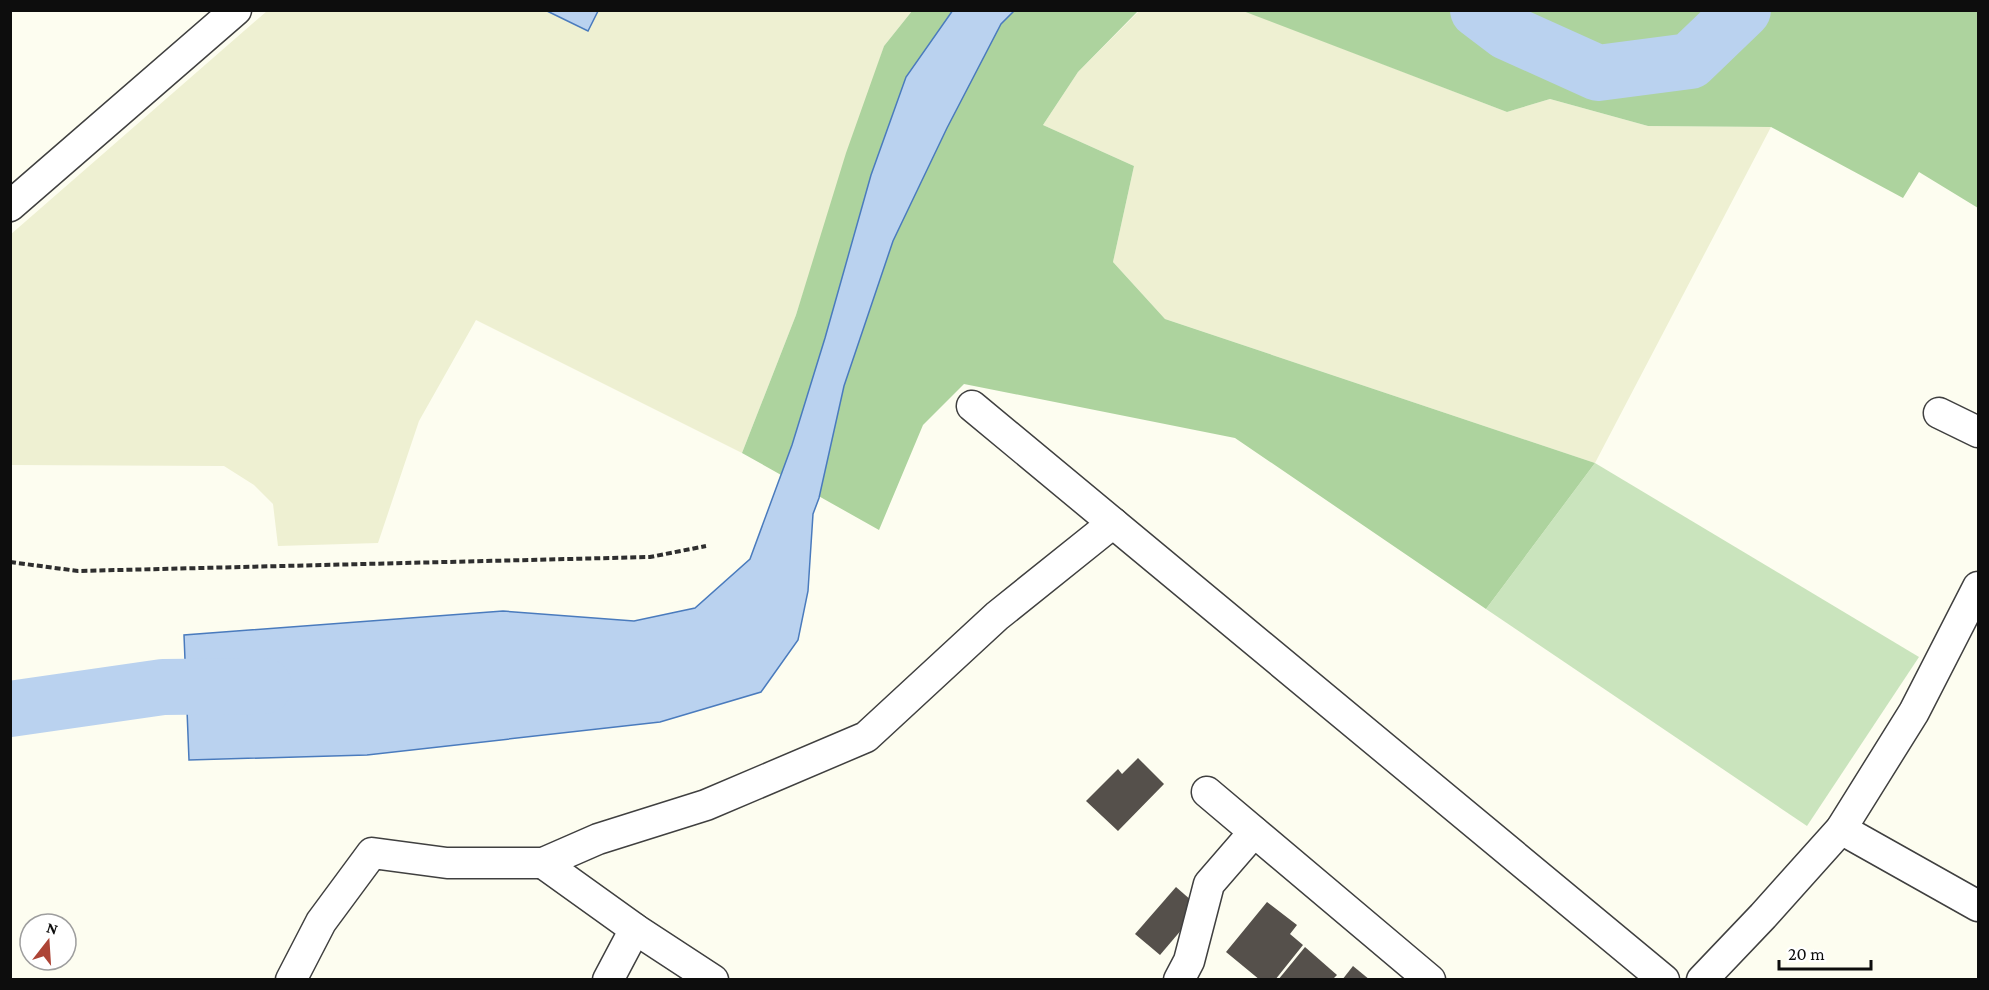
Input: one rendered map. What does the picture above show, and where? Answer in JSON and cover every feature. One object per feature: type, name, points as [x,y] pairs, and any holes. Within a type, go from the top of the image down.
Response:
[{"type":"street","points":[[10,206],[236,10]]},
{"type":"street","points":[[972,406],[1665,980]]},
{"type":"street","points":[[1939,413],[1978,432]]},
{"type":"street","points":[[291,980],[321,922],[372,853],[447,863],[543,862],[598,839],[706,805],[866,737],[997,616],[1113,523]]},
{"type":"street","points":[[1702,980],[1841,829],[1914,712],[1978,587]]},
{"type":"street","points":[[1207,792],[1430,980]]},
{"type":"street","points":[[1841,829],[1978,906]]},
{"type":"street","points":[[1179,980],[1189,961],[1209,884],[1254,832]]},
{"type":"street","points":[[543,862],[635,930],[713,980]]},
{"type":"street","points":[[608,980],[635,930]]},
{"type":"path","points":[[10,562],[78,571],[650,557],[706,546]]},
{"type":"green space","points":[[1139,10],[1078,72],[1043,125],[1134,166],[1113,262],[1165,319],[1595,463],[1486,609],[1235,438],[964,384],[923,425],[879,530],[742,453],[796,315],[846,153],[884,46],[912,11]]},
{"type":"green space","points":[[1243,10],[1507,112],[1550,99],[1648,126],[1771,127],[1595,463],[1165,319],[1113,262],[1134,166],[1043,125],[1078,72],[1139,11]]},
{"type":"green space","points":[[267,11],[912,11],[884,46],[796,315],[742,453],[476,320],[419,421],[378,543],[278,546],[273,504],[254,485],[224,466],[11,465],[10,235]]},
{"type":"green space","points":[[1243,11],[1978,11],[1978,208],[1919,172],[1903,198],[1771,127],[1648,126],[1550,99],[1507,112]]},
{"type":"green space","points":[[1595,463],[1919,657],[1807,826],[1486,609]]},
{"type":"water","points":[[598,10],[588,31],[547,11]]},
{"type":"water","points":[[953,10],[1014,11],[1001,24],[947,128],[893,241],[844,386],[819,498],[813,514],[808,591],[798,640],[761,692],[660,722],[367,755],[189,760],[184,635],[503,611],[634,621],[695,608],[750,559],[792,445],[871,175],[906,77]]},
{"type":"building","points":[[1138,758],[1164,784],[1118,831],[1086,801],[1118,769],[1122,774]]},
{"type":"building","points":[[1176,887],[1200,908],[1160,955],[1135,934]]},
{"type":"building","points":[[1267,902],[1297,925],[1290,934],[1303,945],[1275,980],[1260,980],[1226,952]]},
{"type":"building","points":[[1305,947],[1337,975],[1332,980],[1278,980]]},
{"type":"building","points":[[1353,966],[1370,980],[1342,980]]},
{"type":"waterway","points":[[1478,10],[1507,32],[1598,73],[1690,61],[1743,10]]},
{"type":"waterway","points":[[10,709],[163,687],[264,686]]}]
